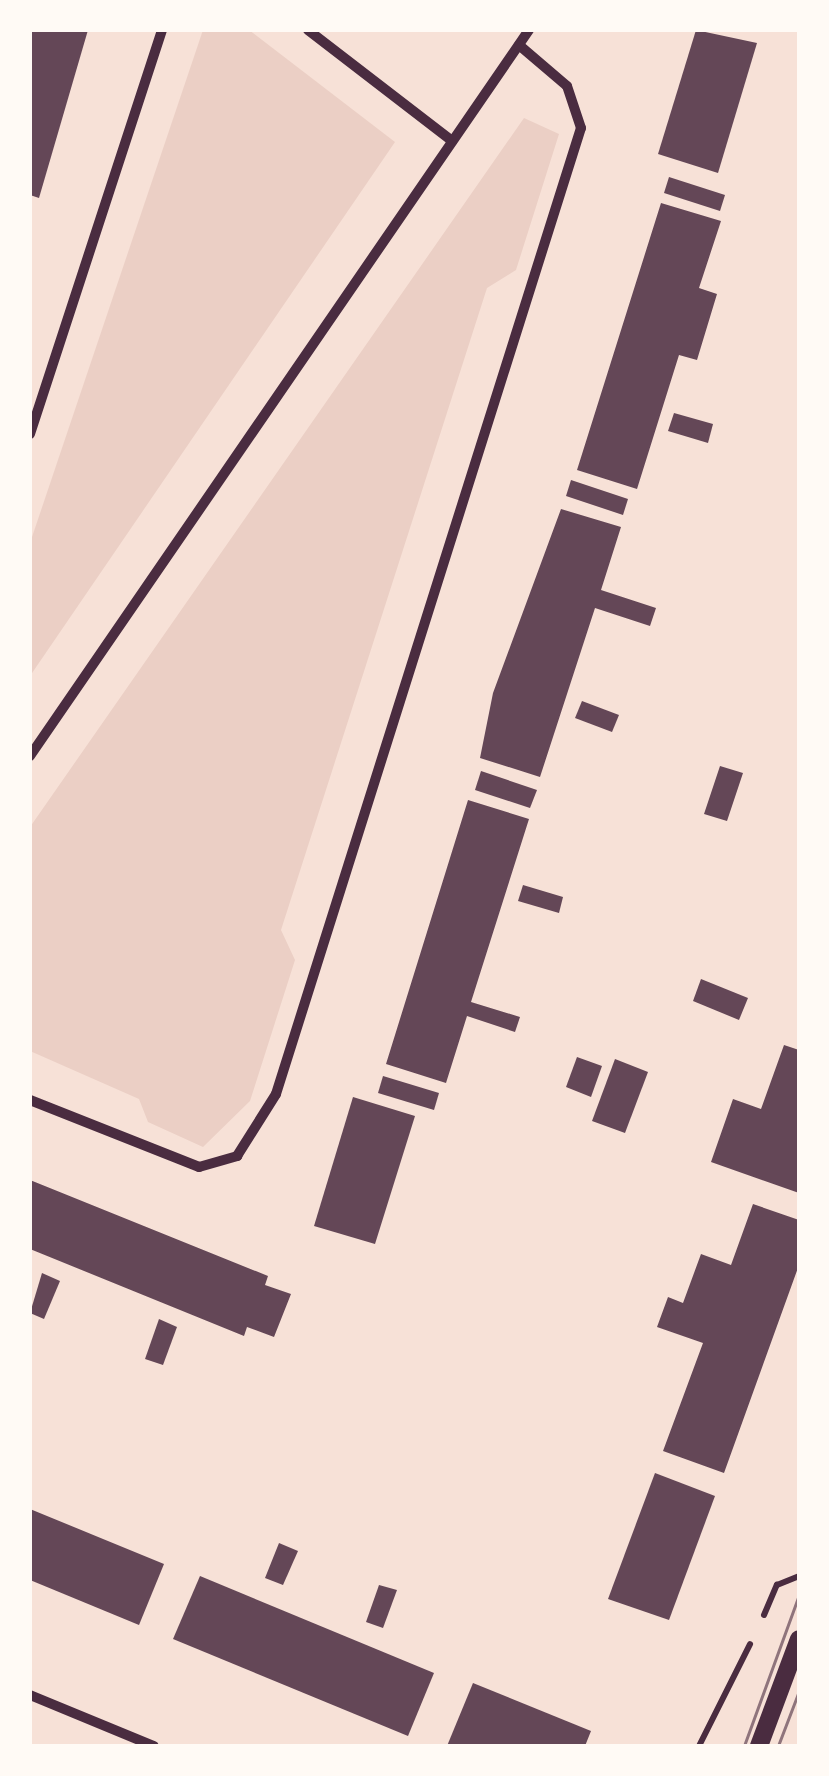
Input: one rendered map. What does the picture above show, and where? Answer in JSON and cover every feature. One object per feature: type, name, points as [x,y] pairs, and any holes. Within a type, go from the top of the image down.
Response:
[{"type":"street","points":[[30,434],[162,30]]},
{"type":"street","points":[[308,30],[452,142]]},
{"type":"street","points":[[30,756],[529,30]]},
{"type":"street","points":[[30,1100],[198,1167],[237,1156],[276,1094],[580,128],[567,86],[518,45]]},
{"type":"street","points":[[759,1746],[799,1639]]},
{"type":"street","points":[[30,1696],[154,1746]]},
{"type":"path","points":[[700,1746],[777,1585],[799,1576]]},
{"type":"shaded area","points":[[203,30],[249,30],[395,142],[30,676],[30,543]]},
{"type":"shaded area","points":[[524,118],[559,134],[516,270],[487,288],[281,930],[295,960],[250,1101],[203,1147],[148,1122],[139,1099],[30,1051],[30,827]]},
{"type":"building","points":[[30,30],[88,30],[39,198],[30,195]]},
{"type":"building","points":[[696,30],[757,43],[718,173],[658,154]]},
{"type":"building","points":[[669,177],[725,195],[720,211],[664,193]]},
{"type":"building","points":[[661,203],[721,221],[699,288],[717,294],[697,360],[679,355],[637,489],[577,470]]},
{"type":"building","points":[[674,413],[713,424],[708,443],[668,431]]},
{"type":"building","points":[[571,480],[628,499],[623,515],[566,496]]},
{"type":"building","points":[[561,509],[621,527],[601,590],[656,608],[650,626],[595,608],[540,777],[480,758],[493,693]]},
{"type":"building","points":[[582,701],[619,715],[612,732],[575,718]]},
{"type":"building","points":[[720,766],[743,773],[727,821],[704,814]]},
{"type":"building","points":[[481,771],[537,790],[530,808],[475,790]]},
{"type":"building","points":[[468,800],[529,819],[471,1002],[520,1017],[515,1032],[467,1016],[446,1083],[386,1064]]},
{"type":"building","points":[[523,885],[563,897],[559,913],[518,901]]},
{"type":"building","points":[[701,979],[748,998],[739,1020],[693,1001]]},
{"type":"building","points":[[784,1045],[799,1050],[799,1193],[711,1162],[733,1099],[761,1109]]},
{"type":"building","points":[[577,1057],[602,1066],[591,1097],[566,1087]]},
{"type":"building","points":[[615,1059],[648,1072],[625,1133],[592,1121]]},
{"type":"building","points":[[383,1076],[439,1093],[434,1110],[378,1093]]},
{"type":"building","points":[[353,1097],[415,1116],[375,1244],[314,1226]]},
{"type":"building","points":[[30,1180],[268,1276],[265,1285],[291,1294],[274,1337],[247,1327],[244,1336],[30,1249]]},
{"type":"building","points":[[753,1204],[799,1220],[799,1265],[724,1473],[663,1451],[703,1343],[657,1327],[668,1297],[683,1303],[701,1254],[731,1265]]},
{"type":"building","points":[[42,1273],[60,1281],[44,1319],[30,1313]]},
{"type":"building","points":[[159,1319],[177,1327],[163,1365],[145,1359]]},
{"type":"building","points":[[655,1473],[715,1496],[669,1620],[608,1599]]},
{"type":"building","points":[[30,1509],[164,1564],[139,1625],[30,1580]]},
{"type":"building","points":[[279,1543],[298,1551],[283,1585],[265,1578]]},
{"type":"building","points":[[200,1576],[434,1673],[408,1736],[173,1639]]},
{"type":"building","points":[[379,1585],[397,1590],[383,1628],[366,1622]]},
{"type":"building","points":[[473,1683],[591,1731],[585,1746],[447,1746]]},
{"type":"tram line","points":[[744,1746],[799,1595]]},
{"type":"tram line","points":[[778,1746],[799,1691]]}]
